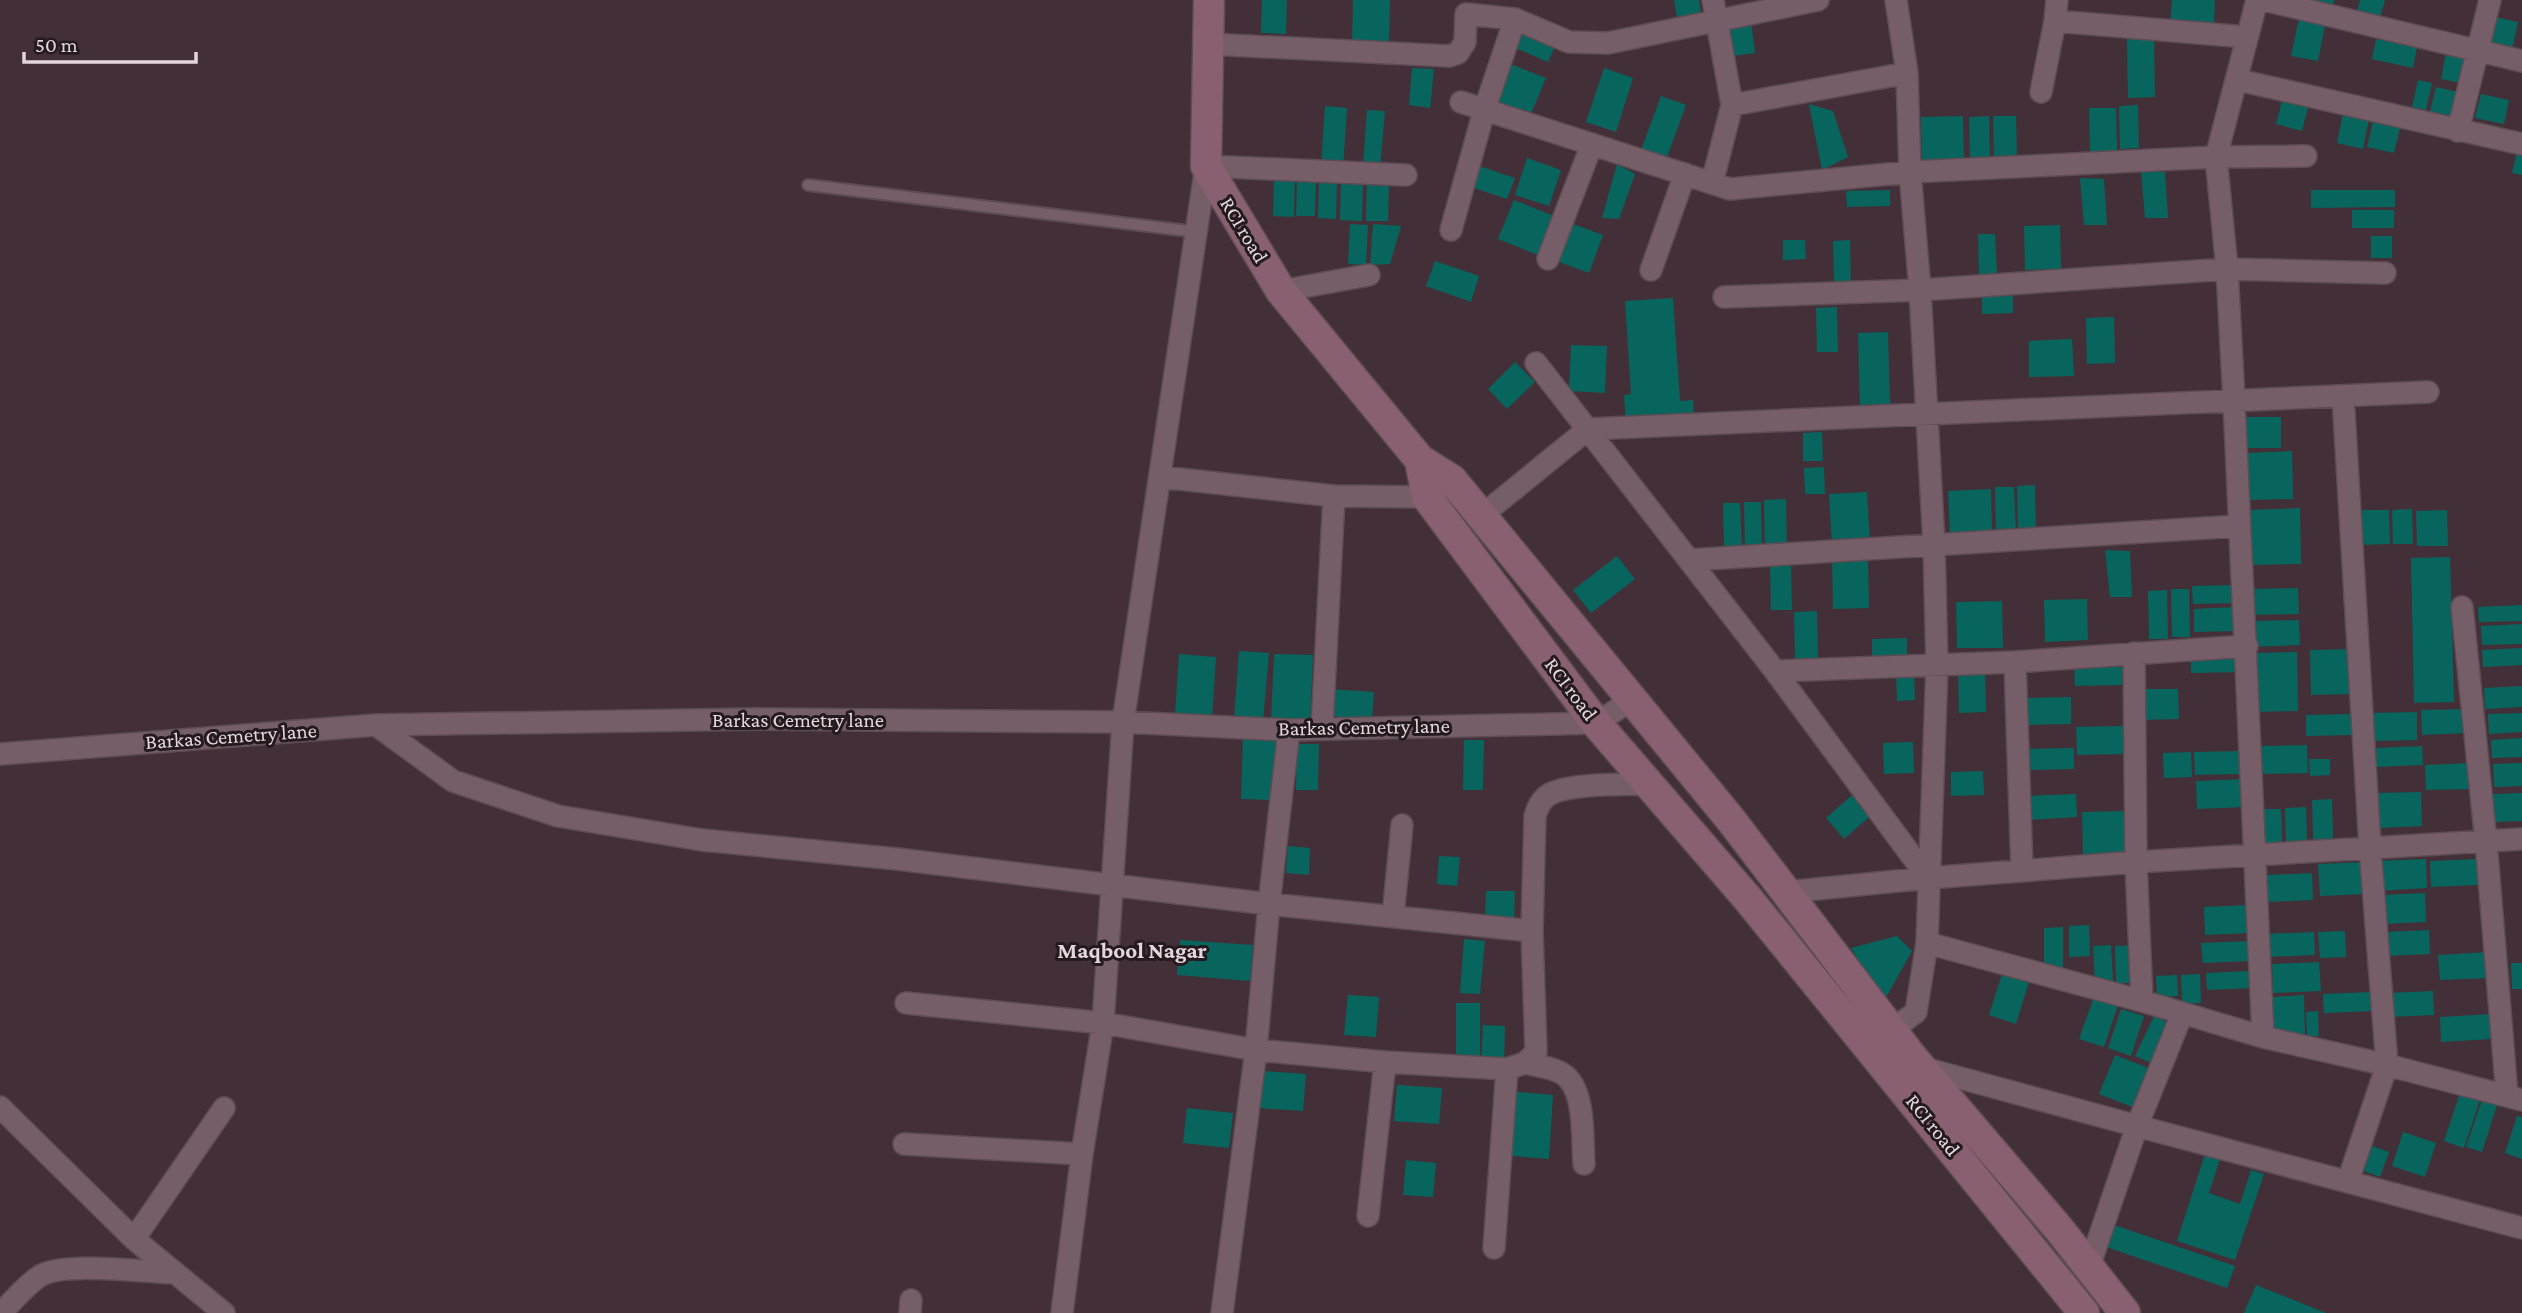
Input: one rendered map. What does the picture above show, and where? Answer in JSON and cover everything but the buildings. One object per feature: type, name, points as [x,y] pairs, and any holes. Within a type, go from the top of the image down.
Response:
[{"type":"street","points":[[1062,1313],[1082,1154],[1103,1023],[1124,722],[1206,166],[1209,0]]},
{"type":"street","points":[[1209,44],[1449,56],[1458,53],[1465,41],[1464,7],[1515,19],[1569,41],[1587,44],[1608,43],[1715,10],[1818,0]]},
{"type":"street","points":[[1881,1038],[1916,1012],[1927,943],[1937,666],[1934,544],[1920,290],[1910,173],[1907,73],[1896,0]]},
{"type":"street","points":[[2041,92],[2057,0]]},
{"type":"street","points":[[2257,0],[2216,157],[2227,269],[2247,646],[2263,1037]]},
{"type":"street","points":[[2264,0],[2522,61]]},
{"type":"street","points":[[2458,131],[2490,0]]},
{"type":"street","points":[[1712,183],[1732,104],[1715,10]]},
{"type":"street","points":[[1451,230],[1484,111],[1515,19]]},
{"type":"street","points":[[2054,21],[2246,37]]},
{"type":"street","points":[[1732,104],[1907,73]]},
{"type":"street","points":[[2238,79],[2522,144]]},
{"type":"street","points":[[1461,102],[1730,189],[1910,173],[2216,157],[2306,156]]},
{"type":"street","points":[[1548,259],[1592,144]]},
{"type":"street","points":[[1206,166],[1406,175]]},
{"type":"street","name":"RCI road","points":[[1206,166],[1281,291],[1420,460],[1427,497],[1596,723],[1748,899],[1881,1038],[2084,1313]]},
{"type":"street","points":[[1651,270],[1685,174]]},
{"type":"street","points":[[1724,297],[1920,290],[2227,269],[2385,274]]},
{"type":"street","points":[[1281,291],[1369,275]]},
{"type":"street","points":[[1536,363],[1775,671],[1928,878]]},
{"type":"street","points":[[1481,516],[1588,429],[2428,392]]},
{"type":"street","points":[[2343,396],[2370,847],[2387,1065],[2348,1181]]},
{"type":"street","points":[[1420,460],[1452,480],[1731,820],[1786,892],[1881,1038],[1920,1067],[2059,1229],[2125,1313]]},
{"type":"street","points":[[1161,477],[1334,496],[1427,497],[1452,480]]},
{"type":"street","points":[[1322,728],[1334,496]]},
{"type":"street","points":[[1689,560],[2239,526]]},
{"type":"street","points":[[1927,943],[2263,1037],[2515,1098],[2462,607]]},
{"type":"street","points":[[1775,671],[2015,662],[2247,646]]},
{"type":"street","points":[[2134,653],[2136,862],[2142,1001]]},
{"type":"street","points":[[2015,662],[2022,871]]},
{"type":"street","points":[[1596,723],[1632,701]]},
{"type":"street","name":"Barkas Cemetry lane","points":[[0,754],[376,725],[754,719],[1124,722],[1289,730],[1596,723]]},
{"type":"street","points":[[376,725],[453,780],[558,816],[702,841],[897,859],[1269,904],[1532,931]]},
{"type":"street","points":[[1222,1313],[1256,1050],[1289,730]]},
{"type":"street","points":[[1493,1248],[1516,1066],[1536,1052],[1532,931],[1535,816],[1540,803],[1549,795],[1565,789],[1648,783]]},
{"type":"street","points":[[1393,916],[1402,825]]},
{"type":"street","points":[[1786,892],[2136,862],[2522,839]]},
{"type":"street","points":[[906,1003],[1103,1023],[1256,1050],[1385,1062],[1516,1066],[1561,1072],[1573,1082],[1578,1094],[1584,1164]]},
{"type":"street","points":[[2089,1267],[2137,1126],[2182,1014]]},
{"type":"street","points":[[1368,1216],[1385,1062]]},
{"type":"street","points":[[1920,1067],[2522,1228]]},
{"type":"street","points":[[0,1107],[134,1239],[223,1313]]},
{"type":"street","points":[[134,1239],[225,1108]]},
{"type":"street","points":[[904,1144],[1082,1154]]},
{"type":"street","points":[[1,1313],[41,1275],[56,1270],[174,1273]]},
{"type":"lane","points":[[808,185],[1197,232]]},
{"type":"district","name":"Maqbool Nagar","points":[[1132,950]]}]
